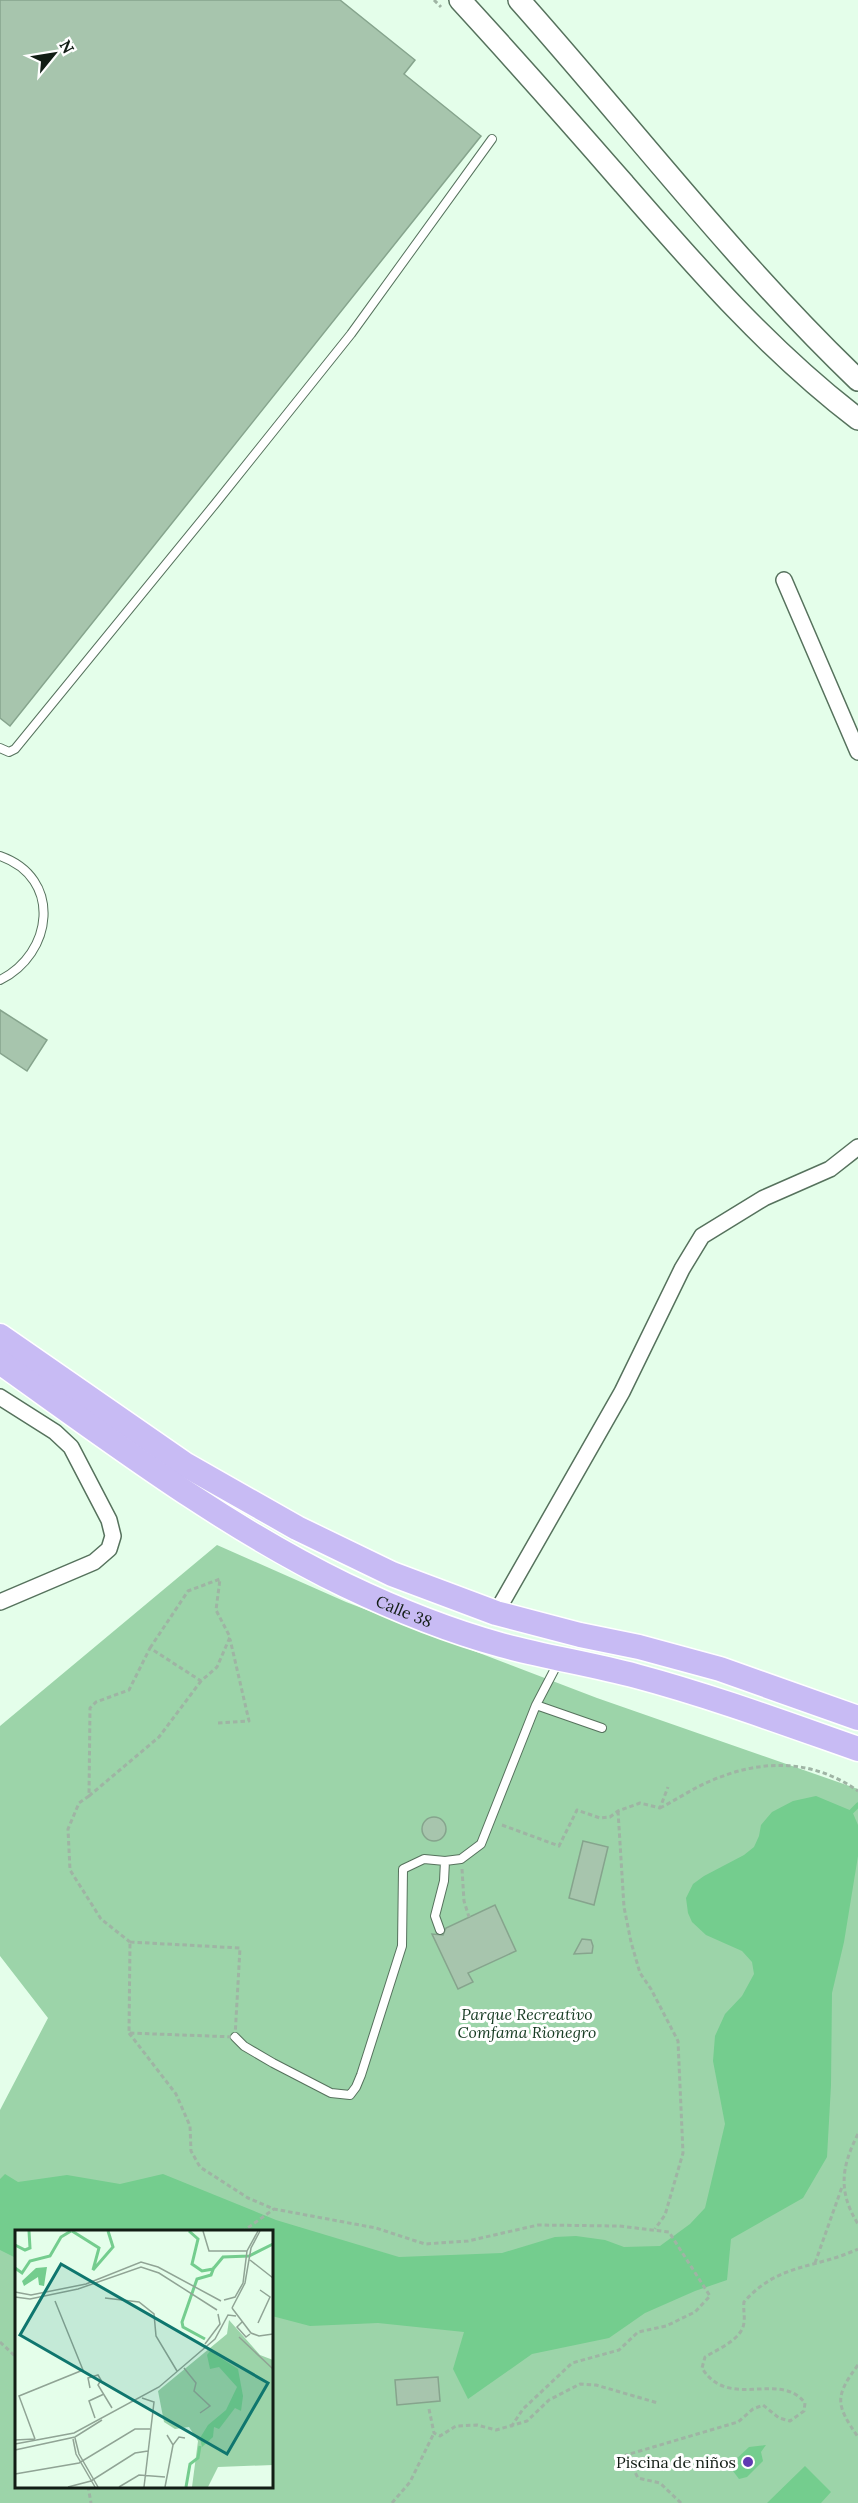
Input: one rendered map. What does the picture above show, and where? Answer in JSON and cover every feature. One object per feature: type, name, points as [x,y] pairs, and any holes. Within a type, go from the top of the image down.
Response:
[{"type":"main road","name":"Calle 38","points":[[0,1335],[186,1465],[287,1522],[392,1574],[496,1613],[720,1669],[858,1718]]},
{"type":"main road","name":"Calle 38","points":[[0,1362],[182,1489],[252,1533],[345,1585],[433,1622],[499,1644],[560,1660],[633,1675],[706,1695],[858,1749]]},
{"type":"street","points":[[460,0],[548,97],[712,286],[825,394],[858,419]]},
{"type":"street","points":[[519,0],[752,272],[807,331],[858,380]]},
{"type":"street","points":[[784,580],[858,752]]},
{"type":"street","points":[[496,1613],[622,1392],[682,1269],[702,1236],[764,1198],[830,1169],[858,1147]]},
{"type":"street","points":[[0,1397],[55,1432],[71,1447],[108,1520],[113,1536],[109,1550],[94,1562],[0,1602]]},
{"type":"lane","points":[[0,748],[9,752],[15,749],[215,504],[351,334],[492,139]]},
{"type":"lane","points":[[0,856],[11,860],[33,879],[41,895],[46,914],[43,929],[27,958],[14,973],[0,980]]},
{"type":"lane","points":[[235,2037],[244,2046],[331,2093],[350,2094],[361,2075],[402,1946],[403,1869],[424,1859],[445,1861],[461,1859],[481,1844],[536,1705],[560,1660]]},
{"type":"lane","points":[[536,1705],[602,1728]]},
{"type":"lane","points":[[440,1930],[435,1916],[444,1881],[445,1861]]},
{"type":"path","points":[[89,1796],[90,1708],[96,1702],[129,1690],[150,1648],[188,1591],[219,1579],[216,1610],[230,1637],[249,1721],[218,1723]]},
{"type":"path","points":[[129,2033],[235,2037],[240,1948],[130,1942],[101,1919],[70,1870],[68,1829],[79,1803],[159,1737],[201,1681],[217,1667],[230,1637]]},
{"type":"path","points":[[150,1648],[201,1681]]},
{"type":"path","points":[[490,1821],[559,1845],[577,1810],[600,1818],[610,1817],[618,1811],[640,1803],[660,1808],[707,1782],[744,1770],[770,1766],[801,1765],[842,1780],[858,1791]]},
{"type":"path","points":[[660,1808],[668,1787]]},
{"type":"path","points":[[618,1811],[624,1907],[631,1942],[640,1973],[678,2041],[683,2152],[665,2216],[655,2229]]},
{"type":"path","points":[[461,1859],[464,1901],[469,1917]]},
{"type":"path","points":[[130,1942],[129,2033],[176,2094],[190,2126],[191,2151],[200,2167],[248,2198],[274,2209],[376,2228],[425,2244],[468,2241],[538,2225],[619,2226],[669,2232],[710,2296],[695,2312],[666,2326],[638,2332],[619,2350],[572,2363],[523,2409],[511,2427]]},
{"type":"path","points":[[815,2264],[843,2186],[848,2153],[858,2134]]},
{"type":"path","points":[[843,2186],[845,2199],[858,2224]]},
{"type":"path","points":[[245,2230],[274,2209]]},
{"type":"path","points":[[681,2503],[660,2483],[638,2478],[626,2455],[738,2422],[753,2409],[763,2405],[779,2418],[790,2421],[804,2411],[805,2403],[800,2396],[787,2390],[759,2388],[740,2391],[726,2388],[706,2375],[702,2368],[705,2357],[730,2342],[741,2331],[744,2322],[744,2302],[757,2287],[784,2272],[828,2261],[858,2249]]},
{"type":"path","points":[[0,2342],[15,2356]]},
{"type":"path","points":[[858,2365],[843,2385],[840,2401],[846,2419],[858,2437]]},
{"type":"path","points":[[434,2433],[440,2436],[456,2426],[477,2425],[496,2430],[511,2427],[527,2421],[549,2400],[580,2384],[596,2385],[658,2403]]},
{"type":"path","points":[[392,2503],[411,2482],[434,2433],[429,2409]]},
{"type":"path","points":[[88,2488],[91,2503]]},
{"type":"green space","name":"Parque Recreativo Comfama Rionegro","points":[[217,1545],[346,1602],[597,1698],[858,1789],[858,2503],[0,2503],[0,2110],[48,2018],[0,1956],[0,1726]]},
{"type":"shaded area","points":[[816,1796],[852,1811],[858,1825],[858,1856],[844,1942],[832,1993],[831,2085],[827,2157],[803,2198],[731,2239],[727,2280],[645,2313],[609,2338],[532,2354],[468,2399],[453,2369],[464,2332],[378,2323],[310,2326],[273,2316],[273,2230],[15,2230],[15,2258],[0,2250],[0,2179],[5,2174],[18,2182],[67,2175],[120,2184],[163,2174],[276,2220],[399,2257],[502,2253],[555,2237],[576,2236],[605,2240],[624,2247],[660,2246],[690,2224],[705,2208],[725,2124],[713,2061],[715,2036],[725,2014],[742,1996],[754,1974],[752,1962],[742,1951],[706,1935],[692,1922],[686,1898],[693,1884],[754,1847],[761,1825],[772,1812],[793,1801]]},
{"type":"shaded area","name":"Piscina de niños","points":[[766,2445],[761,2452],[763,2461],[747,2477],[739,2479],[733,2471],[732,2463],[749,2447]]},
{"type":"shaded area","points":[[805,2466],[831,2492],[821,2503],[767,2503]]},
{"type":"building","points":[[0,0],[340,0],[415,60],[404,74],[481,136],[10,726],[0,718]]},
{"type":"building","points":[[0,1010],[47,1040],[27,1071],[0,1053]]},
{"type":"building","points":[[434,1817],[443,1820],[446,1829],[443,1838],[434,1841],[425,1838],[422,1829],[425,1820]]},
{"type":"building","points":[[583,1841],[608,1847],[594,1905],[569,1898]]},
{"type":"building","points":[[495,1905],[516,1951],[468,1973],[473,1982],[458,1989],[432,1934],[443,1935],[446,1928]]},
{"type":"building","points":[[582,1939],[591,1940],[592,1953],[574,1954]]},
{"type":"building","points":[[438,2377],[440,2401],[397,2405],[395,2380]]},
{"type":"waterway","points":[[852,1811],[858,1805]]},
{"type":"place","name":"Piscina de niños","points":[[748,2462]]}]
